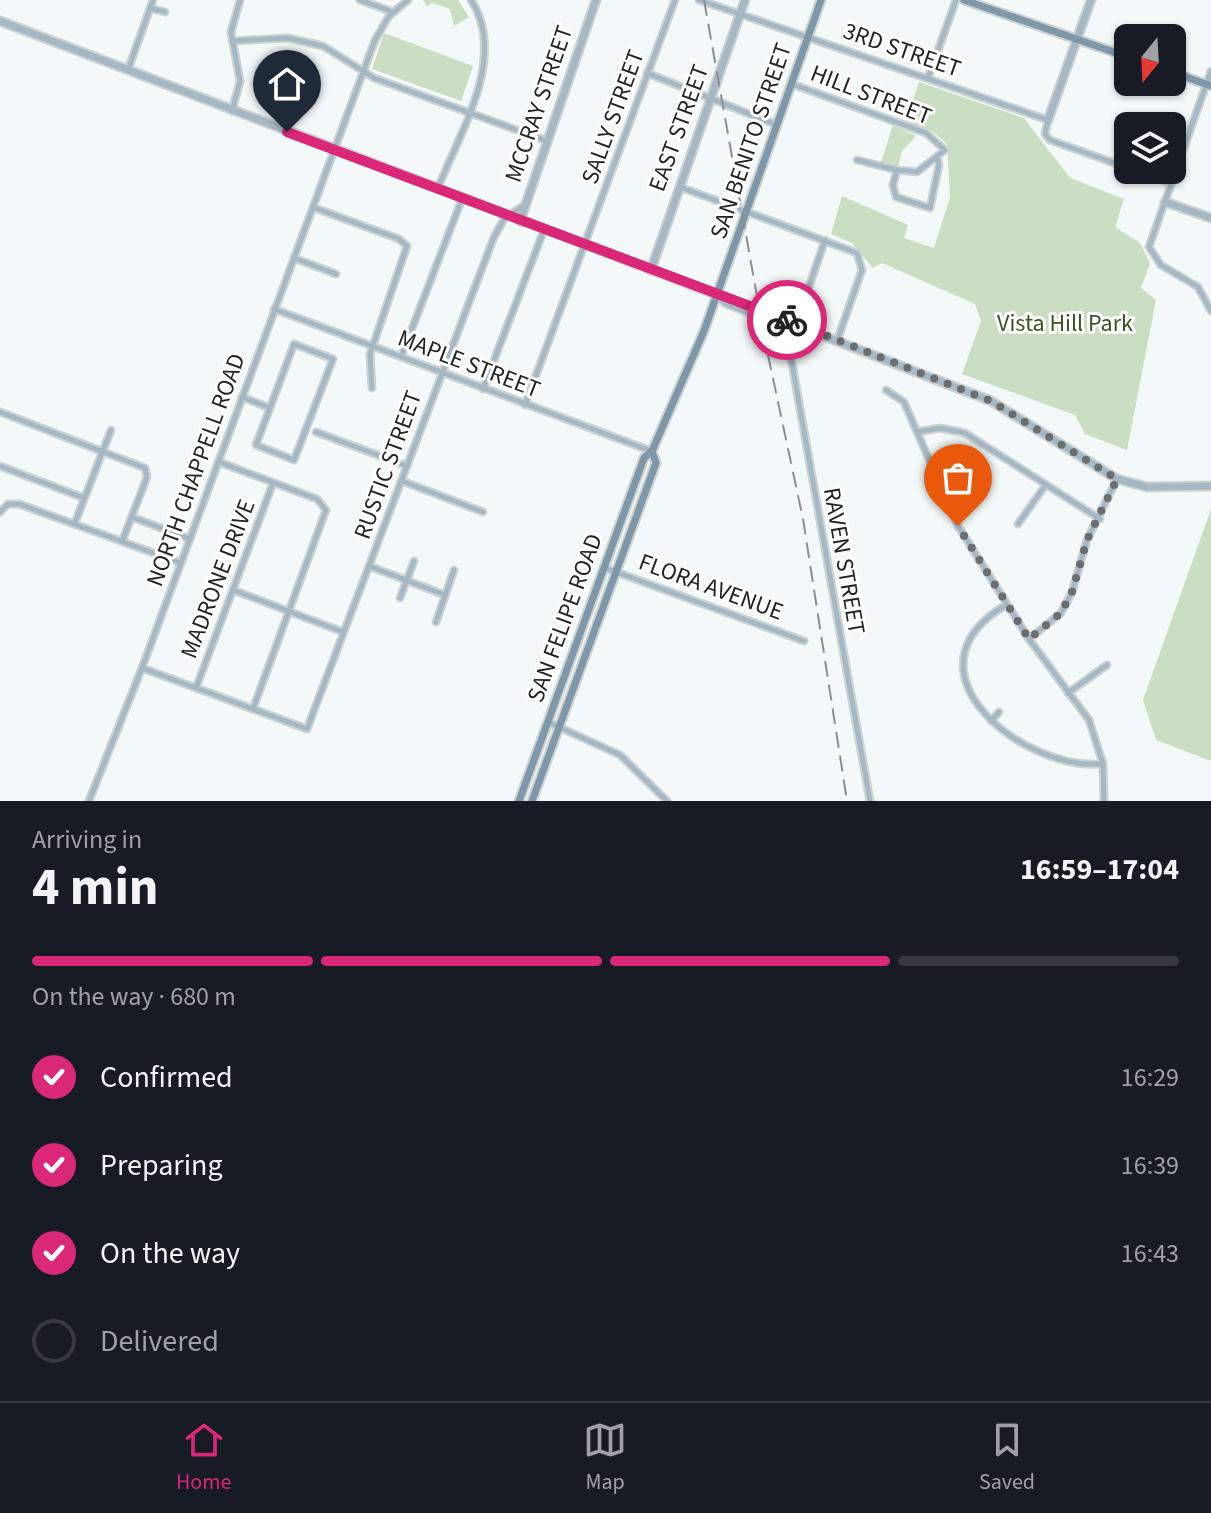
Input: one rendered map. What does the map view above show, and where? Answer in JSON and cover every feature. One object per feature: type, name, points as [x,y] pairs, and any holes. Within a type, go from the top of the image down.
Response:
[{"type":"main road","name":"SAN BENITO STREET","points":[[718,295],[821,0]]},
{"type":"main road","points":[[964,0],[1114,52]]},
{"type":"main road","points":[[1186,77],[1208,85]]},
{"type":"main road","name":"SAN FELIPE ROAD","points":[[519,801],[644,458],[652,451],[718,295]]},
{"type":"main road","name":"SAN FELIPE ROAD","points":[[532,801],[656,463],[652,451]]},
{"type":"street","points":[[128,70],[153,0]]},
{"type":"street","points":[[232,111],[240,81],[232,27],[240,0]]},
{"type":"street","points":[[360,0],[393,12],[408,0]]},
{"type":"street","points":[[438,189],[486,54],[483,26],[471,0]]},
{"type":"street","name":"MCCRAY STREET","points":[[520,221],[596,0]]},
{"type":"street","name":"SALLY STREET","points":[[525,405],[675,0]]},
{"type":"street","name":"3RD STREET","points":[[699,0],[1048,120]]},
{"type":"street","name":"EAST STREET","points":[[651,270],[745,0]]},
{"type":"street","points":[[928,78],[956,0]]},
{"type":"street","points":[[1091,0],[1045,132],[1050,140],[1114,163]]},
{"type":"street","points":[[150,8],[165,12]]},
{"type":"street","name":"NORTH CHAPPELL ROAD","points":[[89,801],[142,668],[363,73],[380,29],[393,12]]},
{"type":"street","points":[[0,21],[991,401],[1117,479],[1147,487],[1211,486]]},
{"type":"street","points":[[232,41],[277,37],[307,41],[340,54],[363,73],[547,141]]},
{"type":"street","points":[[1186,143],[1211,71]]},
{"type":"street","points":[[647,73],[712,96],[722,106],[777,125]]},
{"type":"street","name":"HILL STREET","points":[[792,84],[926,133],[945,150],[937,157]]},
{"type":"street","points":[[857,160],[917,172],[937,157],[939,165],[930,208],[896,197],[893,185],[897,170]]},
{"type":"street","points":[[1171,184],[1150,253],[1161,265],[1198,287],[1211,311]]},
{"type":"street","points":[[680,187],[854,250],[862,261],[860,276],[837,342]]},
{"type":"street","points":[[401,357],[462,199]]},
{"type":"street","points":[[508,216],[520,211],[526,202]]},
{"type":"street","points":[[1165,202],[1211,218]]},
{"type":"street","points":[[315,208],[406,244],[372,346],[372,388]]},
{"type":"street","points":[[672,208],[683,212]]},
{"type":"street","name":"RUSTIC STREET","points":[[253,709],[307,729],[494,237],[508,216]]},
{"type":"street","points":[[483,389],[544,230]]},
{"type":"street","name":"RAVEN STREET","points":[[825,240],[796,326],[791,358],[870,801]]},
{"type":"street","points":[[294,258],[336,274]]},
{"type":"street","name":"MAPLE STREET","points":[[274,309],[652,451]]},
{"type":"street","points":[[294,344],[333,359],[294,460],[256,445],[270,408],[294,344]]},
{"type":"street","points":[[886,390],[904,402],[958,526],[1006,605],[1089,720],[1103,764],[1104,801]]},
{"type":"street","points":[[242,397],[270,408]]},
{"type":"street","points":[[0,412],[147,471],[123,539]]},
{"type":"street","points":[[917,432],[940,428],[965,433],[1100,519]]},
{"type":"street","points":[[76,520],[111,430]]},
{"type":"street","points":[[316,432],[407,466]]},
{"type":"street","points":[[142,668],[253,709],[326,510],[317,499],[219,462]]},
{"type":"street","points":[[0,466],[84,498]]},
{"type":"street","points":[[1029,639],[1061,613],[1072,592],[1087,540],[1117,479]]},
{"type":"street","points":[[402,481],[483,512]]},
{"type":"street","name":"MADRONE DRIVE","points":[[196,688],[273,483]]},
{"type":"street","points":[[1018,524],[1045,486]]},
{"type":"street","points":[[0,512],[8,504],[19,504],[181,563]]},
{"type":"street","points":[[132,517],[190,539]]},
{"type":"street","points":[[400,598],[414,561]]},
{"type":"street","points":[[369,566],[445,595]]},
{"type":"street","name":"FLORA AVENUE","points":[[605,568],[804,641]]},
{"type":"street","points":[[436,622],[454,570]]},
{"type":"street","points":[[233,590],[343,632]]},
{"type":"street","points":[[1006,605],[983,618],[970,634],[964,660],[967,684],[977,708],[991,721],[1058,759],[1079,766],[1103,764]]},
{"type":"street","points":[[1068,693],[1107,665]]},
{"type":"street","points":[[991,721],[999,712]]},
{"type":"street","points":[[548,722],[620,755],[667,801]]},
{"type":"green space","points":[[423,0],[458,0],[469,17],[454,26],[450,9],[432,3],[427,7]]},
{"type":"green space","points":[[384,33],[473,66],[461,101],[372,69]]},
{"type":"green space","name":"Vista Hill Park","points":[[919,82],[1024,118],[1070,178],[1124,199],[1115,227],[1140,243],[1150,263],[1141,288],[1156,300],[1127,450],[1085,434],[1075,415],[962,374],[981,321],[975,304],[882,263],[873,268],[852,243],[831,234],[842,196],[908,225],[904,238],[934,248],[950,197],[947,144],[933,132],[906,122]]},
{"type":"green space","points":[[893,125],[916,136],[902,151],[898,167],[881,162]]},
{"type":"green space","points":[[1211,509],[1211,761],[1156,740],[1143,700]]},
{"type":"railway","points":[[704,0],[765,341],[803,519],[847,801]]},
{"type":"way so far","points":[[787,320],[991,401],[1117,479],[1087,540],[1072,592],[1061,613],[1029,639],[958,526]]},
{"type":"route","points":[[287,132],[787,320]]}]
